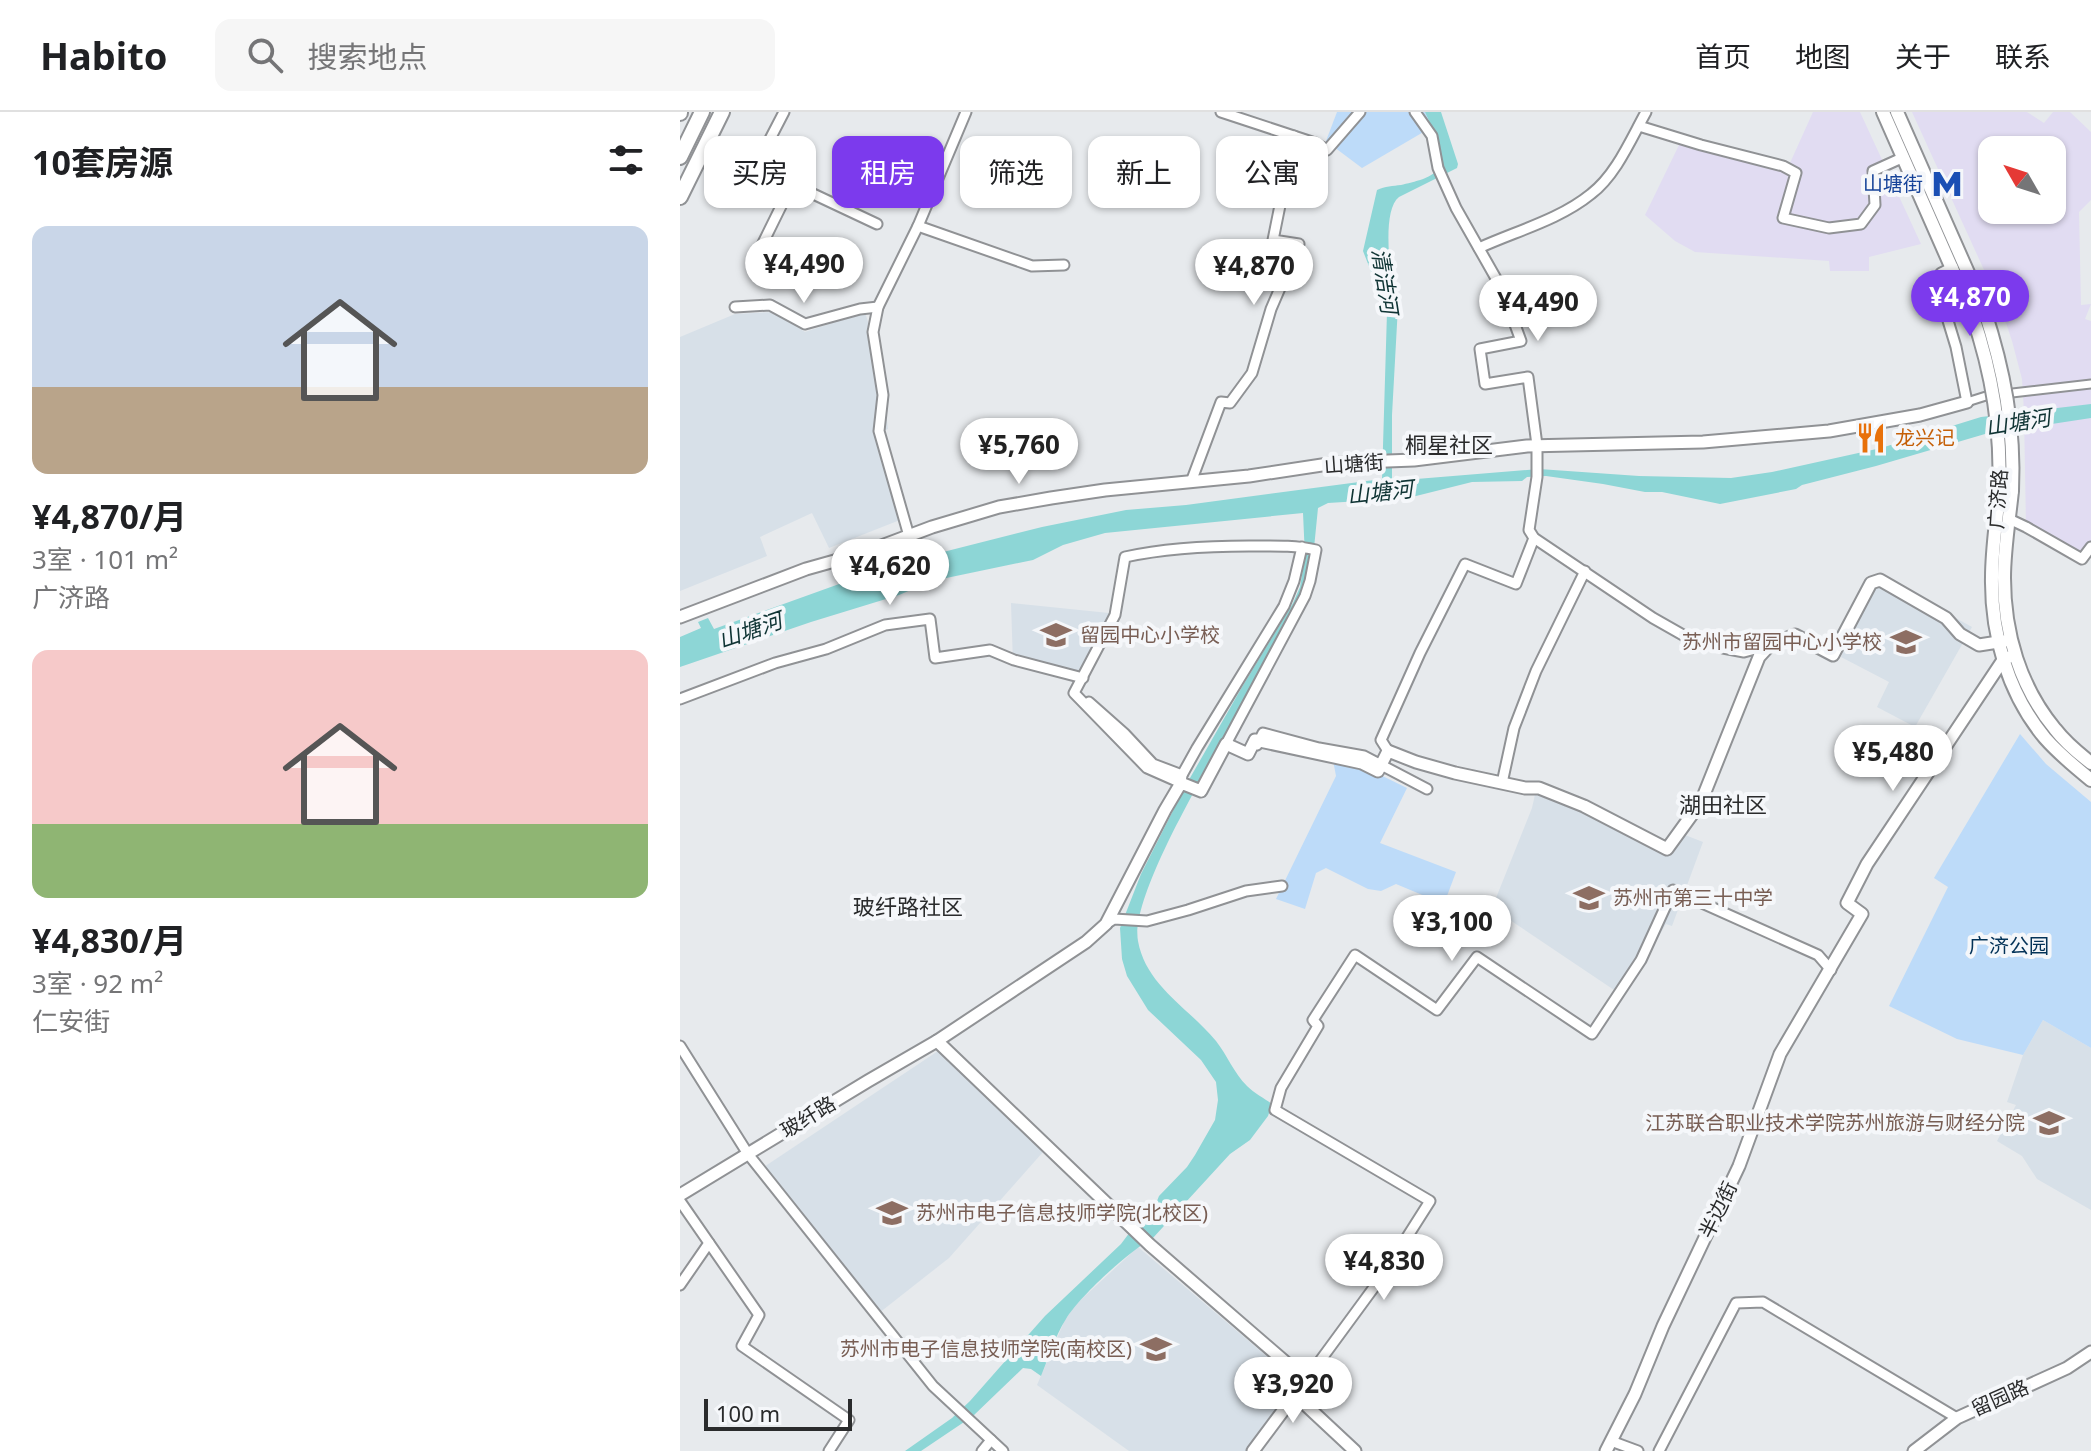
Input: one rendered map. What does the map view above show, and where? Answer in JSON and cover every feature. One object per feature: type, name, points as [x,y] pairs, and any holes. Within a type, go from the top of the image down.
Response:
[{"type":"main road","points":[[680,157],[702,112]]},
{"type":"main road","points":[[680,197],[722,112]]},
{"type":"main road","name":"广济路","points":[[1883,112],[1953,267],[1978,312]]},
{"type":"main road","name":"广济路","points":[[1897,112],[2001,365],[2013,452],[1992,572],[1993,611],[2018,695],[2054,748],[2091,780]]},
{"type":"main road","name":"广济路","points":[[2004,641],[2004,578],[2009,519],[2006,491]]},
{"type":"main road","name":"广济路","points":[[2009,657],[2051,724],[2066,742],[2091,763]]},
{"type":"street","points":[[772,136],[784,112]]},
{"type":"street","points":[[909,536],[879,431],[883,395],[873,332],[878,307],[918,226],[966,112]]},
{"type":"street","points":[[1221,112],[1294,136]]},
{"type":"street","points":[[1328,149],[1360,112]]},
{"type":"street","points":[[1415,112],[1432,136],[1440,172],[1456,208],[1502,289],[1521,341],[1480,349],[1485,384],[1528,377],[1537,445],[1537,477],[1529,530],[1534,538],[1653,618],[1690,639],[1744,652],[1795,635],[1833,655],[1871,583],[1880,580],[1946,618],[1960,634],[1979,645],[2004,641]]},
{"type":"street","points":[[1479,248],[1553,217],[1592,193],[1621,159],[1646,112]]},
{"type":"street","points":[[1639,126],[1783,166],[1796,173],[1783,218],[1829,228],[1861,224],[1875,205],[1873,171],[1904,157]]},
{"type":"street","points":[[816,195],[877,224]]},
{"type":"street","points":[[759,251],[780,208]]},
{"type":"street","points":[[1191,482],[1221,402],[1230,403],[1252,373],[1271,309],[1299,244],[1273,240],[1279,208]]},
{"type":"street","points":[[918,226],[1032,266],[1064,265]]},
{"type":"street","points":[[1953,267],[1941,273],[1936,281],[1956,347],[1967,402]]},
{"type":"street","points":[[735,307],[770,305],[805,324],[878,307]]},
{"type":"street","name":"山塘街","points":[[680,617],[806,569],[999,507],[1105,490],[1249,476],[1335,463],[1387,462],[1537,445],[1703,442],[1829,431],[1920,415],[1986,396],[2091,384]]},
{"type":"street","points":[[2009,519],[2082,559],[2091,547]]},
{"type":"street","points":[[1534,538],[1516,584],[1465,564],[1381,740],[1388,751],[1455,773],[1525,788],[1539,788],[1584,806],[1667,849],[1701,802],[1759,657],[1770,645]]},
{"type":"street","points":[[1079,695],[1100,710],[1153,764],[1201,791],[1230,744],[1305,596],[1315,550],[1303,547],[1203,546],[1125,557],[1115,615],[1074,693],[1147,768],[1182,781]]},
{"type":"street","points":[[1282,886],[1246,891],[1147,921],[1110,922],[1165,810],[1284,606],[1303,547]]},
{"type":"street","points":[[1502,783],[1514,728],[1536,671],[1585,571]]},
{"type":"street","points":[[680,699],[775,663],[826,649],[885,625],[930,619],[935,658],[990,650],[1014,660],[1083,678]]},
{"type":"street","name":"半边街","points":[[1608,1446],[1635,1394],[1663,1326],[1739,1166],[1780,1054],[1862,914],[1847,903],[1867,864],[2009,657]]},
{"type":"street","points":[[1230,744],[1253,752],[1263,733],[1364,756],[1427,789]]},
{"type":"street","points":[[1230,744],[1248,754],[1255,740],[1362,763],[1378,771],[1388,751]]},
{"type":"street","points":[[1253,1451],[1383,1275],[1430,1201],[1275,1110],[1281,1088],[1318,1026],[1313,1020],[1355,955],[1437,1010],[1477,957],[1592,1034],[1641,960],[1673,890],[1818,955],[1831,970]]},
{"type":"street","name":"玻纤路","points":[[680,1198],[937,1041],[1086,942],[1110,922]]},
{"type":"street","points":[[937,1041],[1150,1245],[1306,1380]]},
{"type":"street","points":[[680,1046],[748,1154],[933,1386],[1003,1451]]},
{"type":"street","points":[[680,1198],[759,1315],[742,1346],[849,1420],[829,1451]]},
{"type":"street","points":[[680,1285],[709,1243]]},
{"type":"street","points":[[1659,1451],[1736,1303],[1763,1302],[1957,1418]]},
{"type":"street","name":"留园路","points":[[1914,1451],[1957,1418],[2067,1368],[2091,1352]]},
{"type":"street","points":[[1295,1395],[1355,1451]]},
{"type":"street","points":[[982,1451],[991,1440]]},
{"type":"street","points":[[1608,1446],[1638,1451]]},
{"type":"shaded area","points":[[1813,112],[1860,112],[1921,244],[1869,257],[1869,271],[1830,271],[1829,261],[1695,252],[1675,241],[1645,215],[1680,143],[1724,146],[1790,163]]},
{"type":"shaded area","points":[[1912,112],[2027,112],[2044,123],[2053,112],[2070,112],[2091,132],[2091,200],[2079,212],[2081,305],[2091,304],[2085,319],[2091,321],[2091,547],[2082,559],[2026,527],[2022,379],[2000,305]]},
{"type":"shaded area","points":[[774,312],[805,332],[865,312],[880,362],[888,429],[878,433],[905,518],[829,548],[812,513],[760,537],[767,556],[680,591],[680,337],[735,314]]},
{"type":"shaded area","name":"苏州市留园中心小学校","points":[[1884,585],[1948,623],[1952,616],[1972,627],[1915,727],[1877,707],[1889,682],[1841,657],[1871,588]]},
{"type":"shaded area","name":"留园中心小学校","points":[[1011,603],[1109,613],[1080,680],[1013,663]]},
{"type":"shaded area","name":"苏州市第三十中学","points":[[1536,790],[1580,807],[1670,853],[1680,833],[1703,842],[1672,926],[1666,924],[1623,996],[1492,908],[1532,808]]},
{"type":"shaded area","name":"江苏联合职业技术学院苏州旅游与财经分院","points":[[2043,1020],[2091,1048],[2091,1210],[2037,1179],[2022,1156],[1997,1141],[2016,1105],[2007,1102],[2023,1055]]},
{"type":"shaded area","name":"苏州市电子信息技师学院(北校区)","points":[[938,1051],[1043,1152],[949,1258],[874,1317],[761,1169]]},
{"type":"shaded area","name":"苏州市电子信息技师学院(南校区)","points":[[1138,1247],[1296,1381],[1294,1389],[1247,1451],[1129,1451],[1037,1385],[1074,1306]]},
{"type":"green space","points":[[1337,112],[1425,112],[1432,127],[1362,168],[1328,142]]},
{"type":"green space","name":"广济公园","points":[[2020,734],[2046,764],[2091,802],[2091,1048],[2043,1020],[2023,1055],[1957,1039],[1889,1006],[1948,887],[1934,878]]},
{"type":"green space","points":[[1333,760],[1362,766],[1407,788],[1380,843],[1456,872],[1444,904],[1396,884],[1381,891],[1368,889],[1326,868],[1316,873],[1305,909],[1276,899],[1336,776]]},
{"type":"water","points":[[1425,112],[1441,112],[1458,164],[1457,168],[1399,197],[1390,217],[1390,264],[1394,305],[1398,306],[1392,481],[1539,469],[1731,478],[1881,448],[1981,417],[2091,404],[2091,418],[1985,434],[1796,489],[1720,504],[1662,492],[1546,476],[1527,477],[1522,481],[1472,482],[1408,498],[1328,503],[1318,508],[1307,584],[1178,822],[1147,890],[1139,919],[1138,941],[1150,971],[1170,996],[1216,1041],[1247,1086],[1272,1104],[1268,1116],[1250,1140],[1230,1154],[1152,1239],[1119,1263],[1072,1310],[1055,1339],[1041,1376],[1023,1368],[973,1416],[921,1451],[905,1451],[952,1418],[970,1401],[1045,1316],[1121,1244],[1148,1208],[1155,1206],[1159,1196],[1187,1167],[1215,1120],[1218,1100],[1216,1082],[1201,1060],[1148,1010],[1127,976],[1122,959],[1120,928],[1141,874],[1186,785],[1293,603],[1300,587],[1305,557],[1303,513],[1105,533],[1063,545],[1033,560],[932,581],[899,595],[680,667],[680,637],[701,628],[698,622],[708,618],[714,629],[892,565],[1042,527],[1126,510],[1382,479],[1387,312],[1363,251],[1377,190],[1423,179],[1440,166],[1439,147]]},
{"type":"place","name":"山塘街","points":[[1947,184]]},
{"type":"place","name":"龙兴记","points":[[1871,438]]},
{"type":"place","name":"留园中心小学校","points":[[1056,635]]},
{"type":"place","name":"苏州市留园中心小学校","points":[[1906,642]]},
{"type":"place","name":"苏州市第三十中学","points":[[1589,898]]},
{"type":"place","name":"江苏联合职业技术学院苏州旅游与财经分院","points":[[2049,1123]]},
{"type":"place","name":"苏州市电子信息技师学院(北校区)","points":[[892,1213]]},
{"type":"place","name":"苏州市电子信息技师学院(南校区)","points":[[1156,1349]]},
{"type":"district","name":"桐星社区","points":[[1449,445]]},
{"type":"district","name":"湖田社区","points":[[1723,805]]},
{"type":"district","name":"玻纤路社区","points":[[908,907]]},
{"type":"water label","name":"清洁河","points":[[1385,281]]},
{"type":"water label","name":"山塘河","points":[[2018,422]]},
{"type":"water label","name":"山塘河","points":[[1380,492]]},
{"type":"water label","name":"山塘河","points":[[750,630]]}]
